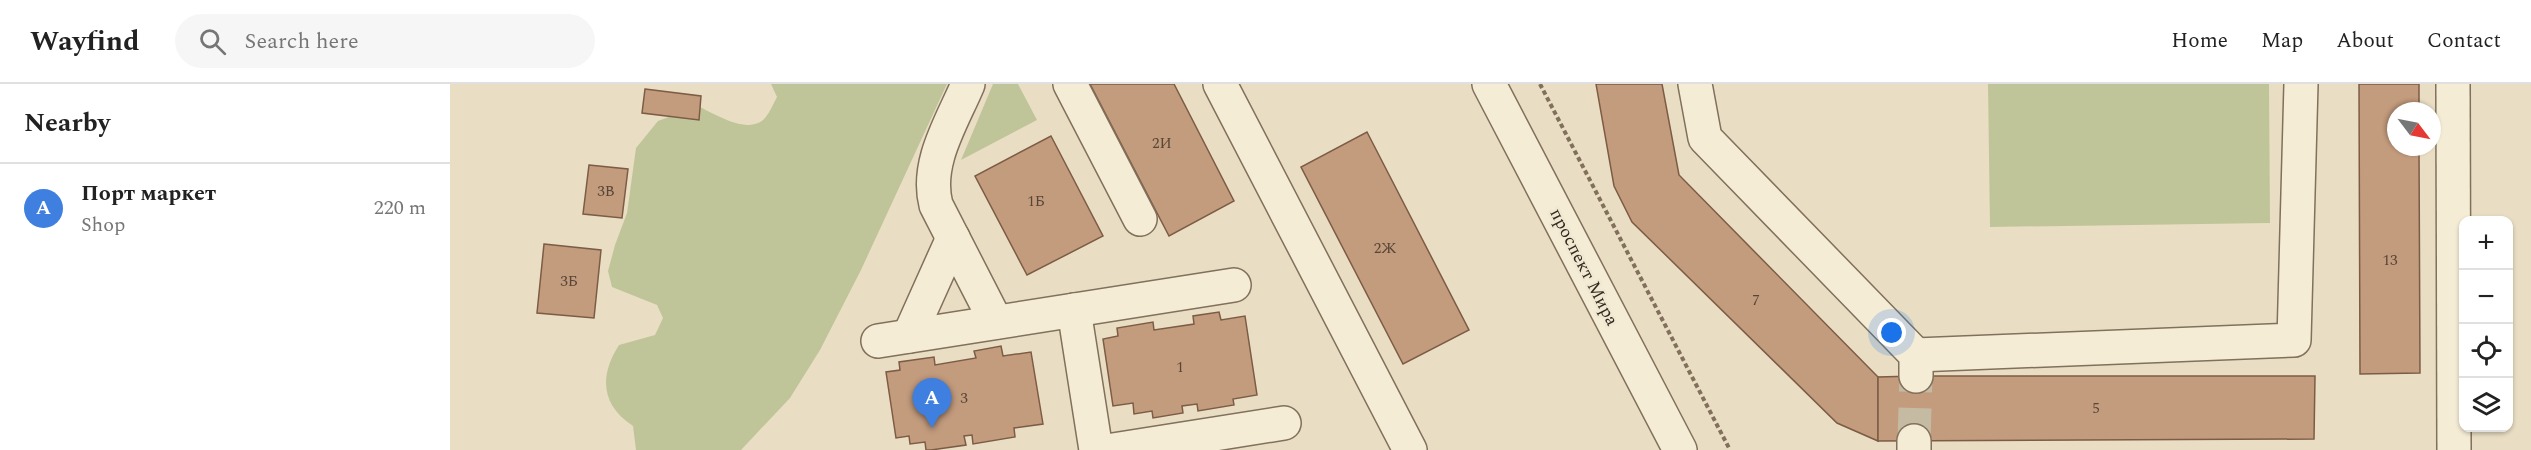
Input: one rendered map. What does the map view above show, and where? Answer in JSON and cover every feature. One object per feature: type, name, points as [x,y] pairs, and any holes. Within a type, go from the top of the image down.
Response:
[{"type":"street","points":[[968,84],[934,166],[936,205],[996,322]]},
{"type":"street","points":[[1070,84],[1140,219]]},
{"type":"street","points":[[1220,84],[1410,450]]},
{"type":"street","name":"проспект Мира","points":[[1489,84],[1680,450]]},
{"type":"street","points":[[1695,84],[1705,138],[1916,365],[2294,340],[2301,84]]},
{"type":"street","points":[[2453,84],[2454,450]]},
{"type":"street","points":[[953,238],[894,338],[1234,285]]},
{"type":"street","points":[[1074,310],[1096,450]]},
{"type":"street","points":[[1113,450],[1284,423]]},
{"type":"path","points":[[1540,84],[1730,450]]},
{"type":"green space","points":[[771,84],[947,84],[861,270],[820,350],[790,398],[741,450],[636,450],[633,426],[614,409],[606,389],[606,379],[608,368],[619,345],[655,335],[663,318],[657,305],[612,287],[608,271],[627,213],[636,148],[658,121],[698,106],[732,122],[750,125],[758,123],[767,116],[777,97]]},
{"type":"green space","points":[[993,84],[1018,84],[1037,120],[961,160]]},
{"type":"green space","points":[[1988,84],[2269,84],[2270,223],[1990,227]]},
{"type":"building","points":[[1090,84],[1174,84],[1234,201],[1169,236]]},
{"type":"building","points":[[1596,84],[1662,84],[1679,175],[1878,377],[1878,441],[1837,423],[1632,222],[1614,186]]},
{"type":"building","points":[[2359,84],[2419,84],[2419,102],[2387,102],[2387,156],[2419,156],[2420,373],[2360,374]]},
{"type":"building","points":[[645,89],[701,96],[699,120],[642,113]]},
{"type":"building","points":[[1367,132],[1469,330],[1403,364],[1301,167]]},
{"type":"building","points":[[1051,136],[1103,236],[1027,275],[975,176]]},
{"type":"building","points":[[589,165],[628,169],[622,218],[583,214]]},
{"type":"building","points":[[544,244],[601,250],[594,318],[537,313]]},
{"type":"building","points":[[1219,312],[1221,320],[1245,316],[1257,395],[1233,399],[1234,405],[1198,411],[1197,404],[1182,406],[1183,413],[1153,418],[1152,411],[1134,414],[1133,403],[1113,406],[1103,339],[1118,336],[1117,328],[1153,322],[1154,330],[1194,324],[1193,316]]},
{"type":"building","points":[[1001,346],[1003,356],[1031,352],[1043,424],[1014,428],[1015,437],[973,444],[972,435],[964,436],[966,445],[931,450],[926,450],[925,442],[910,444],[909,436],[896,438],[886,372],[900,370],[899,362],[934,357],[935,365],[976,358],[974,351]]},
{"type":"building","points":[[2315,376],[2314,439],[1878,441],[1878,377]]},
{"type":"tunnel","points":[[1914,441],[1916,376]]},
{"type":"place","name":"Порт маркет","points":[[932,428]]}]
